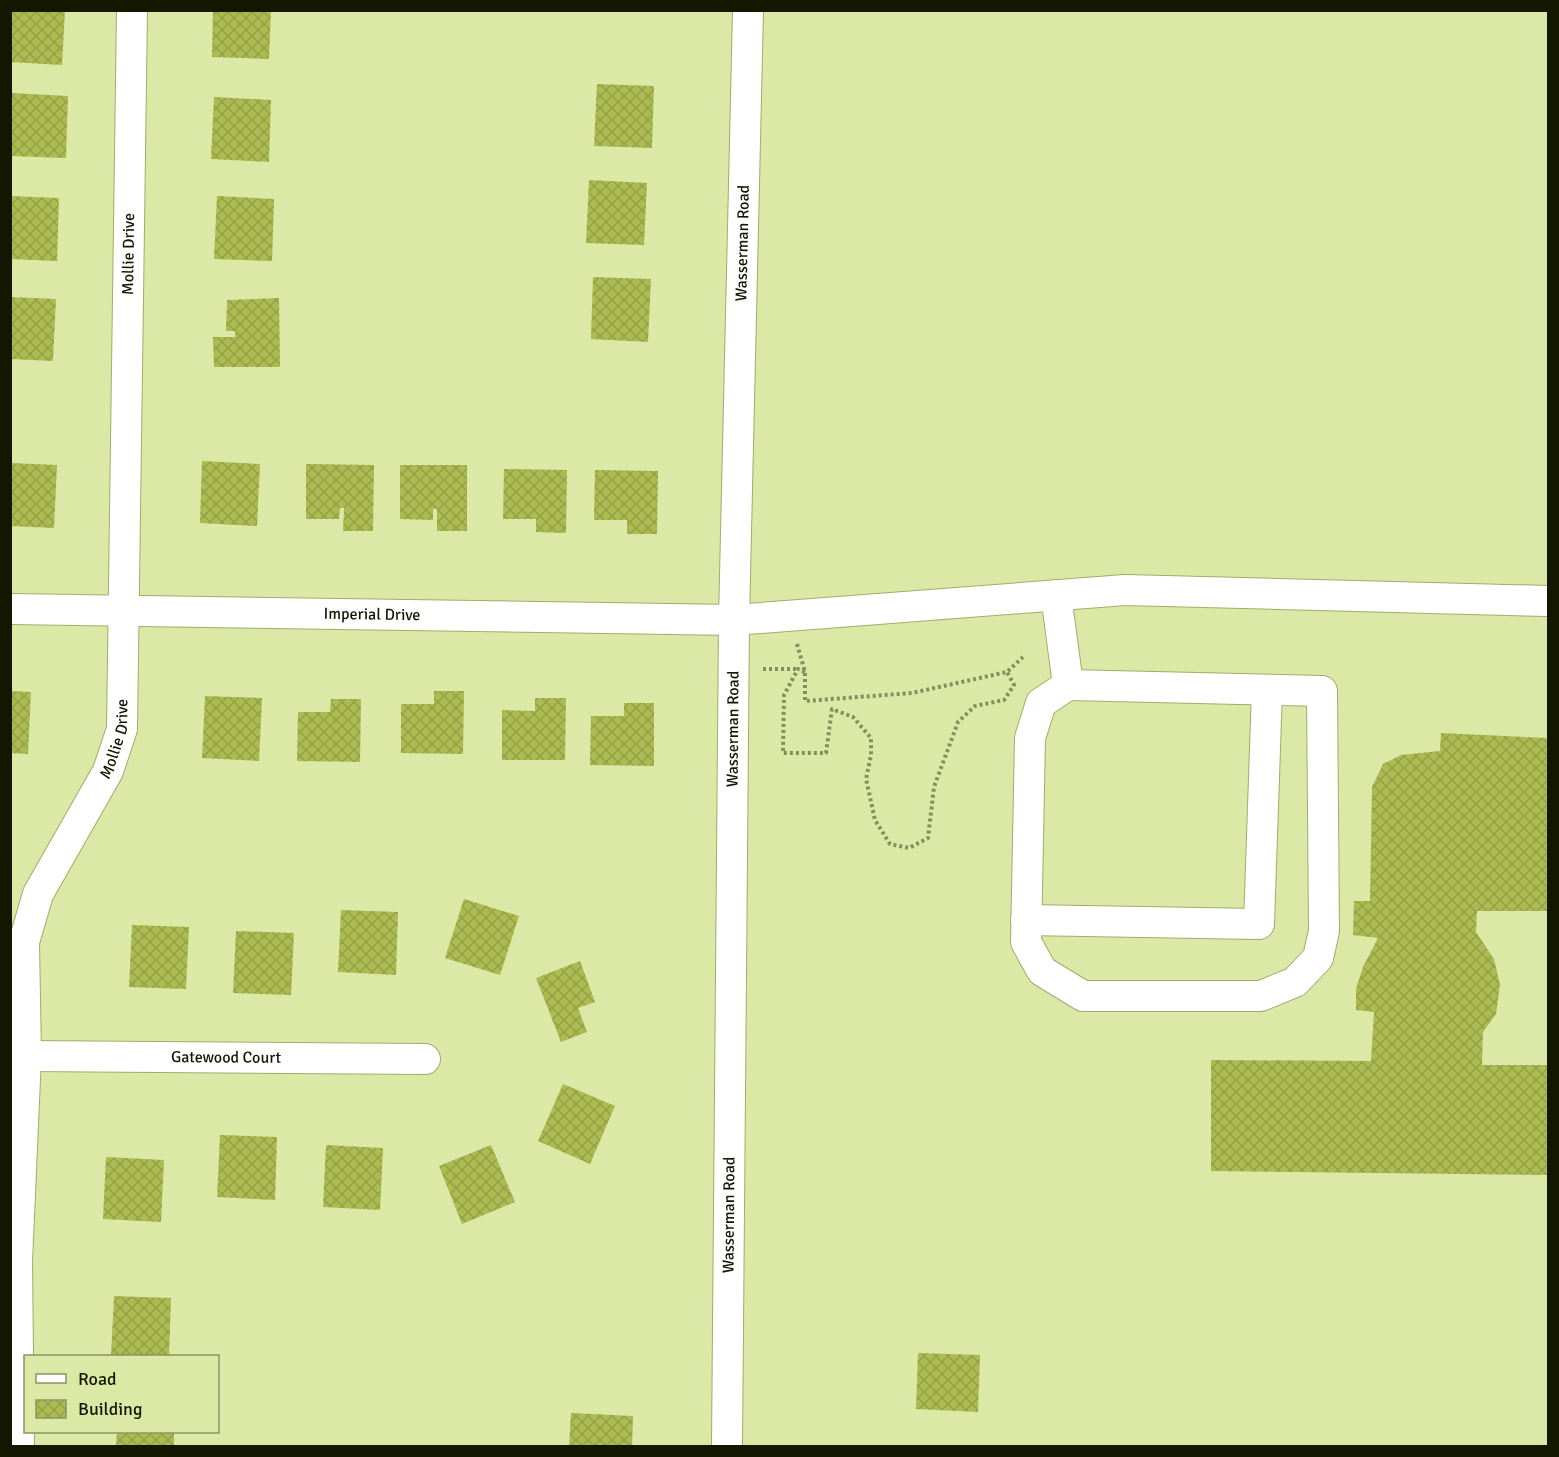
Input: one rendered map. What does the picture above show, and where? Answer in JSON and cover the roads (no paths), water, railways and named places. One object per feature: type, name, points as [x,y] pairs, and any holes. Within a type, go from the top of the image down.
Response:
[{"type":"street","name":"Mollie Drive","points":[[19,1446],[16,1262],[26,1056],[24,942],[38,894],[108,771],[122,729],[132,10]]},
{"type":"street","name":"Wasserman Road","points":[[727,1446],[734,620],[748,10]]},
{"type":"street","name":"Imperial Drive","points":[[10,609],[734,620],[1125,590],[1548,601]]},
{"type":"street","points":[[1056,595],[1068,685]]},
{"type":"street","points":[[1068,685],[1267,690],[1322,692],[1324,931],[1318,958],[1295,982],[1262,996],[1083,996],[1042,971],[1026,942],[1030,738],[1041,703],[1068,685]]},
{"type":"street","points":[[1026,920],[1259,924],[1267,690]]},
{"type":"street","name":"Gatewood Court","points":[[26,1056],[425,1059]]}]
